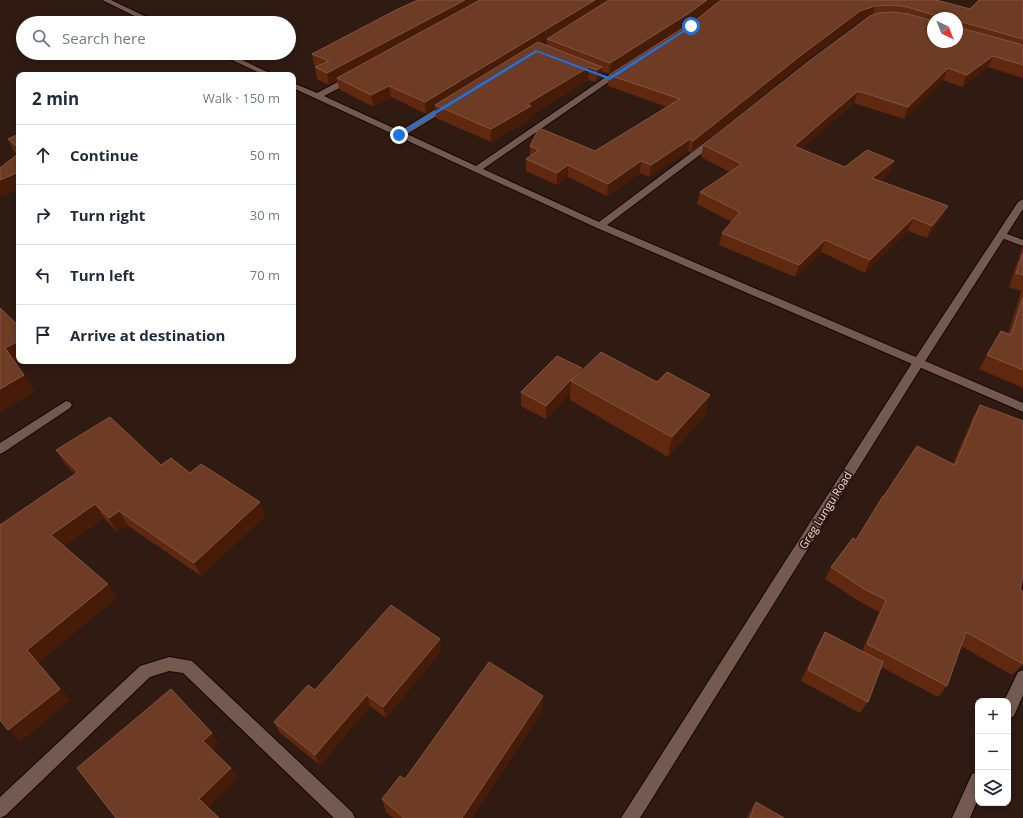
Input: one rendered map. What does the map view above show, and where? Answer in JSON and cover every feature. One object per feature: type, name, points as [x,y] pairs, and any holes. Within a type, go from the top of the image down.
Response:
[{"type":"street","points":[[105,0],[140,16]]},
{"type":"street","points":[[237,60],[263,72]]},
{"type":"street","points":[[476,170],[606,77],[628,66]]},
{"type":"street","points":[[318,96],[359,74]]},
{"type":"street","points":[[296,86],[399,135],[600,226],[1023,408]]},
{"type":"street","points":[[399,135],[458,98]]},
{"type":"street","points":[[600,226],[721,135]]},
{"type":"street","name":"Greg Lungu Road","points":[[632,817],[918,363],[1023,202]]},
{"type":"street","points":[[1002,235],[1023,243]]},
{"type":"street","points":[[0,449],[66,405]]},
{"type":"street","points":[[0,809],[145,671],[169,664],[187,666],[346,818]]},
{"type":"street","points":[[1011,704],[1023,677]]},
{"type":"street","points":[[961,818],[975,787]]},
{"type":"building","points":[[418,0],[465,0],[327,73],[315,67],[329,61],[312,54]]},
{"type":"building","points":[[480,0],[595,0],[425,102],[389,86],[371,95],[337,78]]},
{"type":"building","points":[[609,0],[707,0],[610,63],[547,39]]},
{"type":"building","points":[[721,0],[936,0],[970,9],[979,0],[1023,0],[1023,39],[963,22],[963,12],[927,13],[907,7],[891,5],[875,6],[860,11],[800,56],[693,141],[690,139],[651,165],[641,161],[608,184],[568,165],[557,173],[526,159],[539,150],[530,146],[539,128],[595,151],[680,99],[609,75],[697,19]]},
{"type":"building","points":[[893,12],[908,14],[927,19],[927,48],[963,48],[963,29],[1023,45],[1023,65],[993,56],[967,75],[948,68],[908,107],[858,91],[794,146],[845,167],[867,150],[894,161],[872,178],[948,206],[932,226],[913,218],[870,260],[825,240],[799,265],[722,233],[740,212],[700,192],[742,164],[703,145],[808,62],[870,16],[878,13]]},
{"type":"building","points":[[538,42],[602,67],[597,70],[589,67],[527,104],[531,106],[491,129],[435,105]]},
{"type":"building","points":[[16,135],[16,146],[8,139]]},
{"type":"building","points":[[16,155],[16,173],[0,180],[0,168]]},
{"type":"building","points":[[1023,253],[1023,275],[1016,273]]},
{"type":"building","points":[[1023,297],[1023,370],[987,355],[1001,331],[1011,335]]},
{"type":"building","points":[[0,308],[16,323],[16,342],[5,348],[24,375],[0,389]]},
{"type":"building","points":[[601,352],[657,382],[667,372],[710,395],[672,437],[571,381]]},
{"type":"building","points":[[557,356],[582,368],[546,406],[521,392]]},
{"type":"building","points":[[980,405],[1023,421],[1023,577],[1020,590],[1023,591],[1023,664],[966,632],[947,686],[867,644],[886,600],[864,589],[831,567],[853,538],[856,540],[883,496],[917,446],[955,465]]},
{"type":"building","points":[[110,417],[161,465],[171,458],[190,473],[201,464],[260,502],[194,563],[119,511],[109,518],[95,504],[51,535],[108,584],[27,650],[60,689],[8,730],[0,720],[0,525],[78,472],[56,450]]},
{"type":"building","points":[[391,605],[440,639],[383,707],[367,695],[315,755],[274,722],[308,685],[315,690]]},
{"type":"building","points":[[825,632],[883,662],[868,702],[808,670]]},
{"type":"building","points":[[489,662],[543,696],[462,818],[404,818],[382,799],[400,776],[405,779]]},
{"type":"building","points":[[171,689],[212,733],[203,741],[231,768],[199,799],[219,818],[116,818],[77,768]]},
{"type":"building","points":[[756,802],[784,818],[750,818]]},
{"type":"route","points":[[399,135],[537,50],[610,78],[691,26]]}]
